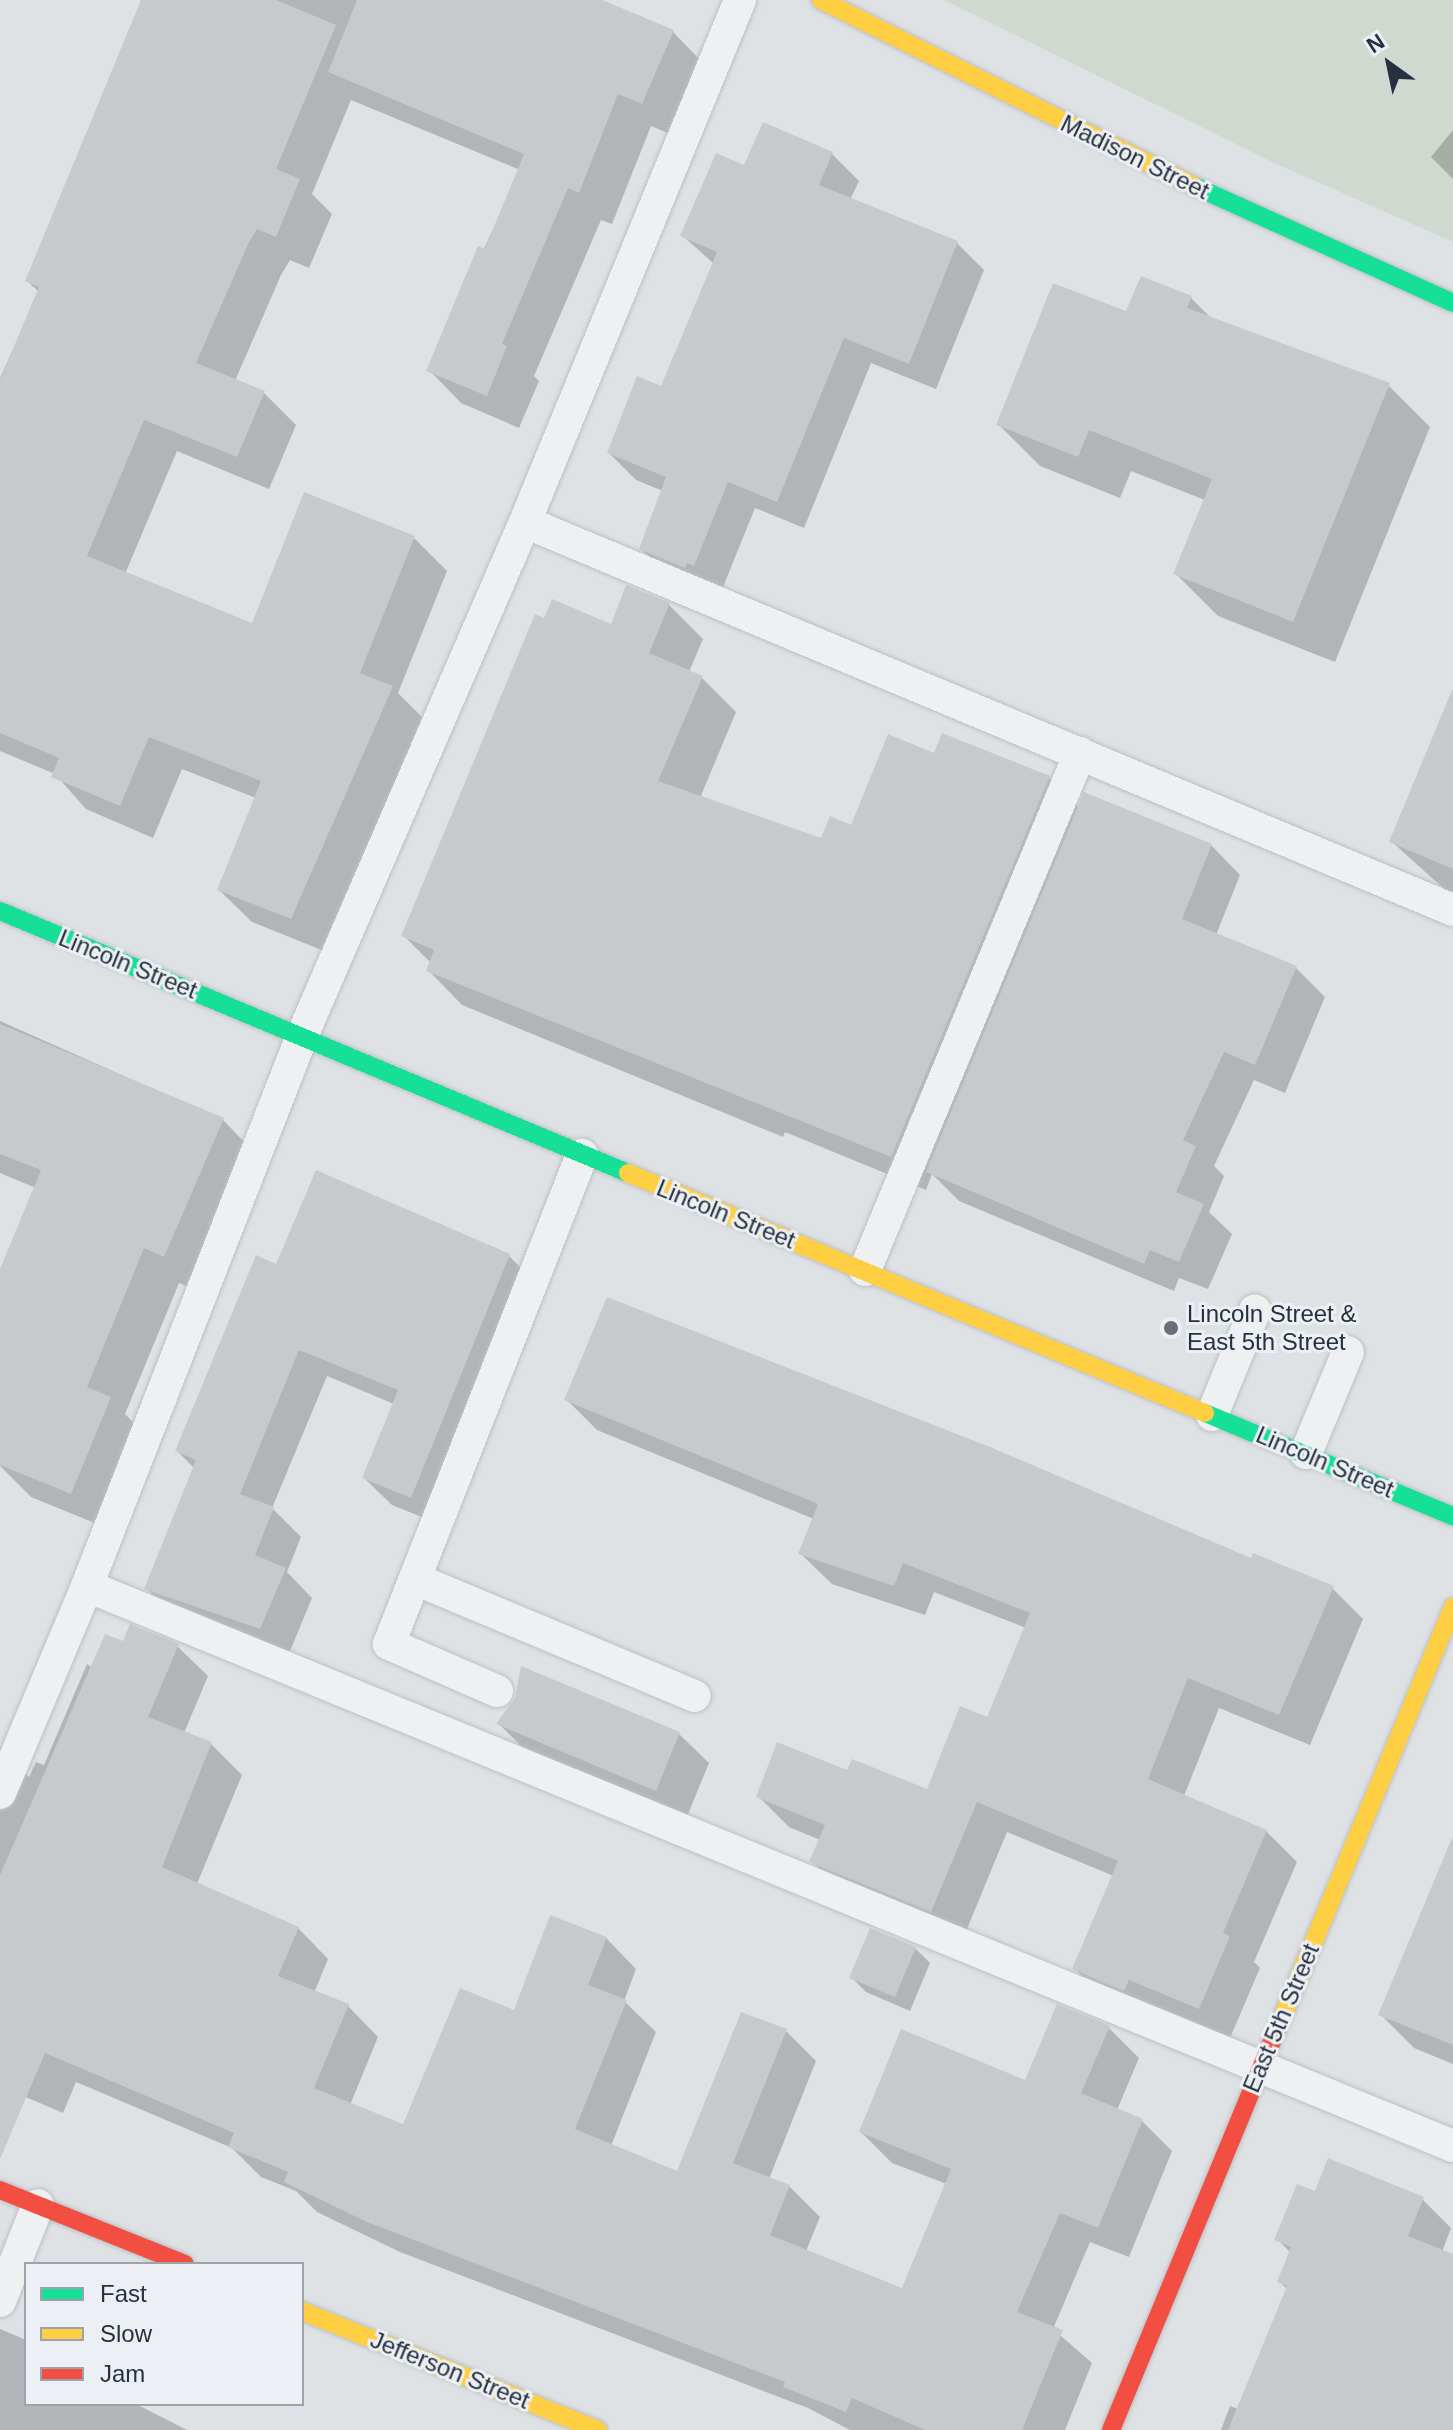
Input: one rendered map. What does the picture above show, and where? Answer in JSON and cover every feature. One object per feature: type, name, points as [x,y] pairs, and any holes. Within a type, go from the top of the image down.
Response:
[{"type":"street","name":"Madison Street","points":[[821,0],[1201,190],[1453,303]]},
{"type":"street","name":"Lincoln Street","points":[[0,911],[1453,1516]]},
{"type":"street","name":"East 5th Street","points":[[1111,2430],[1453,1607]]},
{"type":"street","points":[[0,2190],[180,2262]]},
{"type":"street","name":"Jefferson Street","points":[[304,2312],[598,2430]]},
{"type":"lane","points":[[0,1793],[87,1586],[302,1036],[525,522],[740,0]]},
{"type":"lane","points":[[525,522],[1453,910]]},
{"type":"lane","points":[[865,1270],[1080,753]]},
{"type":"lane","points":[[497,1691],[389,1644],[582,1155]]},
{"type":"lane","points":[[1212,1415],[1255,1310]]},
{"type":"lane","points":[[1306,1453],[1348,1352]]},
{"type":"lane","points":[[415,1579],[695,1696]]},
{"type":"lane","points":[[87,1586],[1453,2146]]},
{"type":"lane","points":[[0,2301],[38,2205]]},
{"type":"shaded area","points":[[944,0],[1453,0],[1453,242],[1270,161]]},
{"type":"building","points":[[141,0],[276,0],[336,25],[276,169],[300,179],[276,237],[257,229],[196,363],[265,391],[237,457],[144,420],[87,556],[252,623],[304,492],[415,536],[360,673],[393,686],[291,919],[217,890],[261,781],[149,737],[120,806],[51,777],[59,758],[0,733],[0,380],[39,287],[25,281]]},
{"type":"building","points":[[357,0],[602,0],[674,30],[642,104],[618,94],[579,193],[568,188],[502,344],[507,346],[487,396],[426,371],[478,246],[485,249],[524,154],[328,72]]},
{"type":"building","points":[[763,122],[833,152],[819,185],[958,241],[909,364],[844,338],[777,502],[728,482],[694,566],[687,563],[685,568],[639,549],[666,477],[607,453],[637,376],[661,386],[717,252],[680,236],[716,153],[744,165]]},
{"type":"building","points":[[1141,276],[1192,296],[1187,308],[1390,383],[1293,622],[1173,574],[1212,479],[1089,430],[1078,457],[996,425],[1053,283],[1126,311]]},
{"type":"building","points":[[626,585],[670,603],[649,653],[703,676],[658,781],[821,838],[830,816],[851,825],[888,734],[934,753],[942,733],[1050,776],[891,1157],[426,971],[434,950],[401,936],[535,614],[544,618],[552,599],[611,624]]},
{"type":"building","points":[[1453,690],[1453,869],[1389,842]]},
{"type":"building","points":[[1084,792],[1212,844],[1182,919],[1297,966],[1255,1065],[1224,1052],[1183,1140],[1196,1146],[1176,1192],[1204,1204],[1179,1262],[1150,1250],[1144,1264],[926,1172]]},
{"type":"building","points":[[0,1024],[224,1118],[164,1257],[144,1248],[87,1387],[111,1397],[71,1494],[0,1465],[0,1269],[41,1170],[0,1154]]},
{"type":"building","points":[[316,1170],[510,1254],[411,1498],[362,1478],[398,1390],[299,1350],[240,1494],[274,1507],[255,1555],[286,1568],[260,1629],[144,1589],[196,1460],[175,1451],[256,1255],[276,1264]]},
{"type":"building","points":[[607,1297],[990,1447],[1251,1558],[1253,1553],[1334,1586],[1279,1715],[1188,1678],[1148,1779],[1267,1830],[1223,1933],[1230,1936],[1199,2009],[1129,1980],[1124,1991],[1072,1969],[1118,1861],[977,1802],[931,1912],[809,1862],[825,1825],[756,1797],[777,1742],[847,1770],[852,1759],[927,1789],[960,1706],[987,1717],[1030,1613],[903,1563],[894,1586],[798,1554],[818,1504],[564,1400]]},
{"type":"building","points":[[130,1624],[179,1644],[148,1717],[212,1742],[162,1867],[299,1927],[278,1976],[349,2004],[314,2088],[403,2124],[460,1988],[514,2010],[550,1915],[607,1937],[588,1985],[627,2000],[575,2129],[677,2171],[741,2012],[787,2029],[733,2163],[790,2185],[770,2235],[902,2288],[951,2169],[859,2132],[901,2029],[1025,2080],[1057,2004],[1110,2026],[1081,2093],[1143,2119],[1098,2228],[1060,2213],[1017,2312],[1063,2330],[1022,2430],[925,2430],[852,2398],[846,2412],[783,2387],[785,2382],[367,2222],[284,2182],[288,2172],[228,2147],[234,2133],[45,2053],[0,2159],[0,1875],[105,1634],[123,1641]]},
{"type":"building","points":[[521,1666],[680,1732],[656,1791],[496,1724],[515,1698]]},
{"type":"building","points":[[1453,1839],[1453,2045],[1378,2015]]},
{"type":"building","points":[[870,1928],[916,1947],[895,1997],[849,1978]]},
{"type":"building","points":[[1328,2158],[1424,2197],[1408,2236],[1453,2254],[1453,2430],[1228,2430],[1287,2286],[1277,2282],[1291,2247],[1274,2240],[1297,2184],[1315,2191]]},
{"type":"traffic: fast","points":[[1194,186],[1453,303]]},
{"type":"traffic: fast","points":[[0,911],[628,1173]]},
{"type":"traffic: fast","points":[[1205,1413],[1453,1516]]},
{"type":"traffic: slow","points":[[821,0],[1194,186]]},
{"type":"traffic: slow","points":[[628,1173],[1205,1413]]},
{"type":"traffic: slow","points":[[1282,2018],[1453,1607]]},
{"type":"traffic: slow","points":[[304,2312],[598,2430]]},
{"type":"traffic: jam","points":[[1111,2430],[1282,2018]]},
{"type":"traffic: jam","points":[[0,2190],[180,2262]]},
{"type":"place","name":"Lincoln Street & East 5th Street","points":[[1171,1328]]}]
